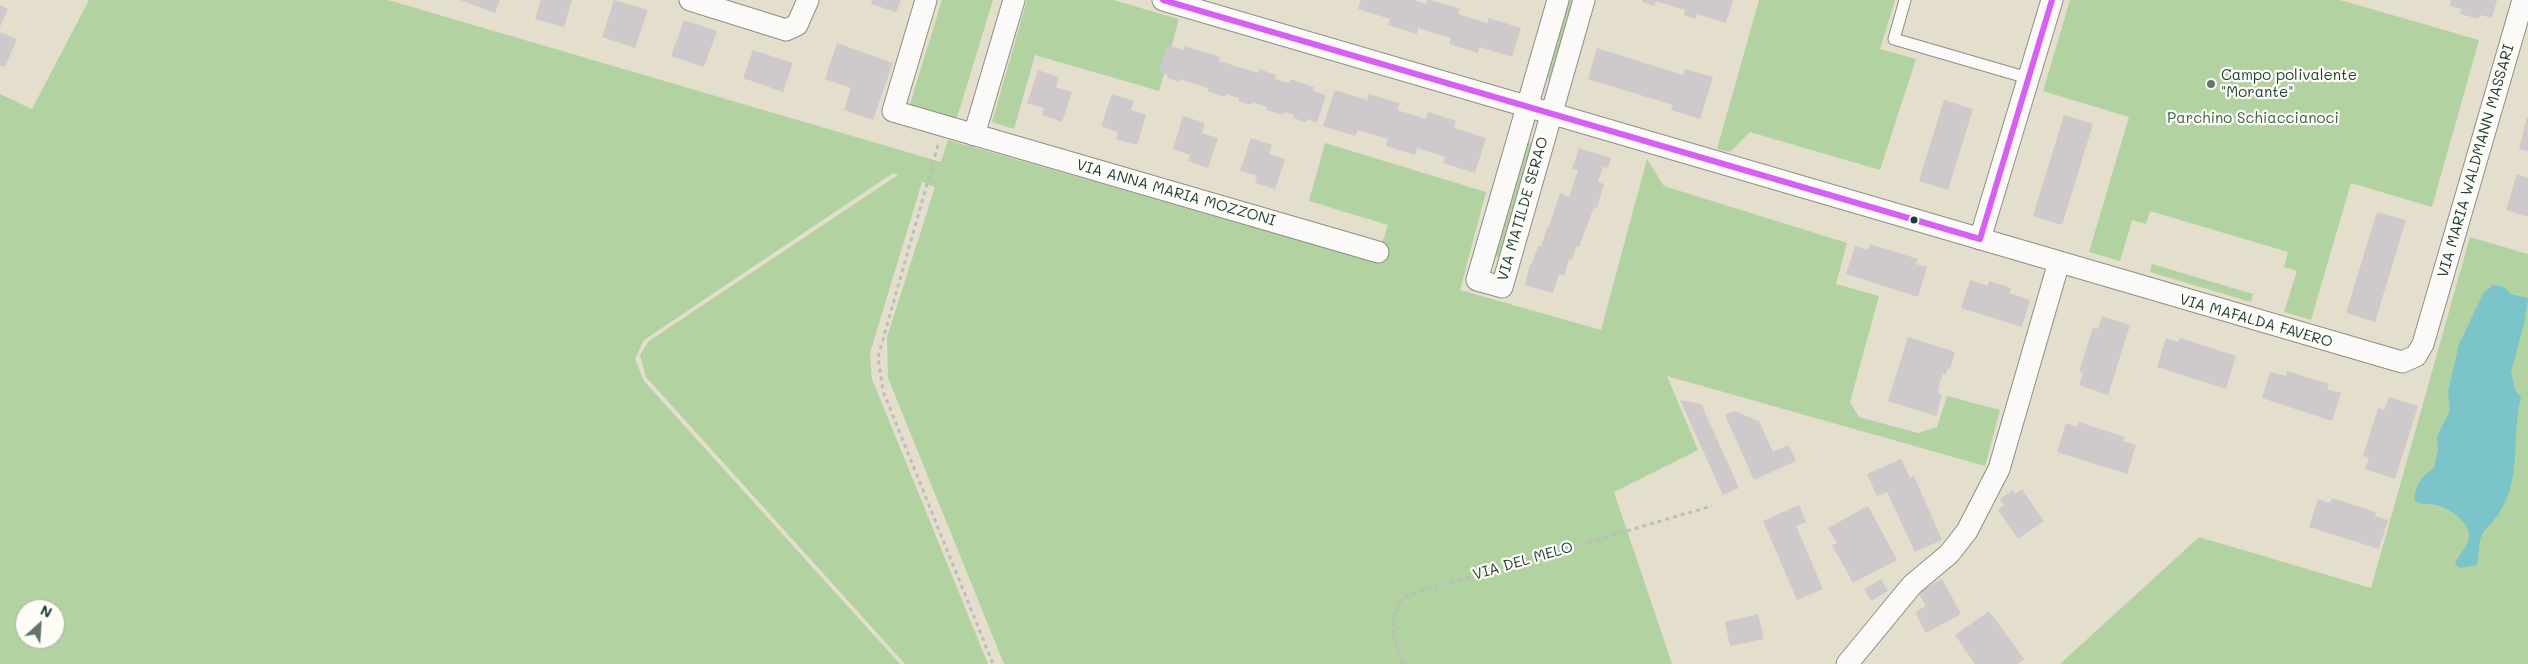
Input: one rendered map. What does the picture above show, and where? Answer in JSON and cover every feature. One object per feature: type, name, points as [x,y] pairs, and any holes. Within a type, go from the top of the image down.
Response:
[{"type":"street","points":[[690,0],[786,30],[797,25],[808,0]]},
{"type":"street","name":"VIA ANNA MARIA MOZZONI","points":[[926,0],[893,111],[1378,252]]},
{"type":"street","points":[[974,135],[1014,0]]},
{"type":"street","name":"VIA MAFALDA FAVERO","points":[[1163,0],[2396,362],[2407,362],[2419,353],[2429,321]]},
{"type":"street","name":"VIA MATILDE SERAO","points":[[1558,0],[1477,280],[1502,287],[1550,113],[1584,0]]},
{"type":"street","points":[[1980,239],[2052,0]]},
{"type":"street","name":"VIA MARIA WALDMANN MASSARI","points":[[2429,321],[2523,0]]},
{"type":"street","points":[[1847,664],[1912,585],[1949,554],[1967,531],[2000,469],[2059,262]]},
{"type":"lane","points":[[1905,0],[1894,39],[2028,78]]},
{"type":"path","points":[[939,142],[878,356],[879,375],[883,392],[928,507],[993,664]]},
{"type":"path","name":"VIA DEL MELO","points":[[1403,664],[1392,630],[1394,611],[1404,596],[1712,506]]},
{"type":"green space","points":[[89,0],[388,0],[941,162],[948,140],[1376,262],[1388,225],[1309,201],[1325,143],[1486,192],[1460,290],[1601,330],[1647,159],[1664,186],[1847,243],[1836,284],[1879,296],[1850,402],[1859,417],[1918,433],[1937,427],[1947,396],[2000,410],[1985,466],[1667,376],[1698,450],[1614,492],[1672,664],[1004,664],[888,378],[887,337],[935,187],[922,182],[870,353],[872,379],[988,664],[905,664],[646,377],[640,355],[649,341],[898,175],[893,173],[644,340],[635,359],[644,381],[900,664],[0,664],[0,94],[32,109]]},
{"type":"green space","points":[[942,0],[993,0],[956,121],[909,107]]},
{"type":"green space","points":[[1027,0],[1113,0],[1179,19],[1159,91],[1035,55],[1014,129],[992,122]]},
{"type":"green space","points":[[1563,0],[1577,0],[1553,80],[1540,76]]},
{"type":"green space","points":[[1759,0],[1895,0],[1880,49],[1916,59],[1880,170],[1750,132],[1730,152],[1717,149]]},
{"type":"green space","name":"Parchino Schiaccianoci","points":[[2070,0],[2340,0],[2479,40],[2432,207],[2351,183],[2311,320],[2284,312],[2297,271],[2284,267],[2288,252],[2150,211],[2146,224],[2132,220],[2120,261],[2089,252],[2129,117],[2043,91]]},
{"type":"green space","points":[[1524,141],[1536,145],[1504,259],[1492,255]]},
{"type":"green space","points":[[2470,237],[2528,254],[2528,664],[2060,664],[2199,537],[2371,588]]},
{"type":"green space","points":[[2152,264],[2253,294],[2251,302],[2150,272]]},
{"type":"water","points":[[2493,285],[2505,287],[2510,294],[2528,298],[2525,320],[2511,372],[2515,390],[2521,397],[2517,420],[2513,477],[2510,489],[2499,513],[2480,539],[2477,565],[2460,568],[2455,564],[2469,540],[2466,525],[2447,509],[2414,500],[2420,481],[2434,468],[2438,449],[2437,437],[2450,410],[2448,392],[2459,344],[2484,292]]},
{"type":"building","points":[[460,0],[500,0],[495,13]]},
{"type":"building","points":[[541,0],[572,0],[564,27],[535,19]]},
{"type":"building","points":[[614,0],[648,10],[635,48],[602,37]]},
{"type":"building","points":[[872,0],[901,0],[896,12],[871,4]]},
{"type":"building","points":[[1361,0],[1414,0],[1426,4],[1427,0],[1431,0],[1460,9],[1458,14],[1487,23],[1489,18],[1521,28],[1512,57],[1480,47],[1478,53],[1449,44],[1451,38],[1418,28],[1417,34],[1388,25],[1390,19],[1358,9]]},
{"type":"building","points":[[1643,0],[1733,0],[1726,23],[1697,14],[1696,19],[1684,15],[1685,10],[1656,1],[1655,6],[1642,2]]},
{"type":"building","points":[[2451,0],[2497,0],[2492,18],[2480,15],[2479,19],[2460,14],[2462,9],[2450,6]]},
{"type":"building","points":[[0,5],[8,9],[0,27]]},
{"type":"building","points":[[684,20],[717,31],[704,67],[671,56]]},
{"type":"building","points":[[0,32],[17,39],[5,67],[0,65]]},
{"type":"building","points":[[837,43],[893,63],[873,120],[844,110],[851,88],[825,79]]},
{"type":"building","points":[[1167,45],[1184,50],[1185,46],[1220,57],[1219,61],[1258,73],[1259,69],[1276,75],[1275,79],[1289,83],[1290,79],[1314,87],[1313,91],[1326,95],[1317,123],[1308,119],[1306,122],[1293,118],[1294,115],[1284,112],[1283,115],[1267,110],[1267,107],[1252,102],[1251,105],[1238,101],[1239,98],[1226,94],[1225,97],[1207,91],[1208,88],[1180,79],[1179,82],[1167,78],[1168,75],[1159,72]]},
{"type":"building","points":[[1597,48],[1683,75],[1685,69],[1713,77],[1700,119],[1671,110],[1673,105],[1588,79]]},
{"type":"building","points":[[753,50],[793,63],[783,92],[743,78]]},
{"type":"building","points":[[1038,70],[1059,77],[1056,87],[1072,92],[1062,122],[1042,115],[1044,108],[1027,103]]},
{"type":"building","points":[[1335,90],[1367,100],[1369,94],[1399,103],[1397,110],[1426,119],[1428,112],[1456,121],[1454,128],[1486,138],[1475,173],[1443,163],[1445,157],[1417,148],[1415,155],[1386,146],[1388,139],[1358,130],[1355,136],[1323,126]]},
{"type":"building","points":[[1112,94],[1134,101],[1131,110],[1146,115],[1137,145],[1116,139],[1118,132],[1101,126]]},
{"type":"building","points":[[1944,100],[1973,109],[1948,190],[1919,181]]},
{"type":"building","points":[[2064,115],[2093,124],[2062,225],[2033,216]]},
{"type":"building","points":[[1183,116],[1205,123],[1202,133],[1218,138],[1208,168],[1188,161],[1190,155],[1173,149]]},
{"type":"building","points":[[2528,118],[2528,151],[2519,149]]},
{"type":"building","points":[[1251,138],[1272,145],[1269,154],[1285,159],[1275,189],[1255,183],[1257,176],[1240,171]]},
{"type":"building","points":[[1579,148],[1611,158],[1608,168],[1603,167],[1598,182],[1604,184],[1597,208],[1594,207],[1579,247],[1576,247],[1572,260],[1569,259],[1564,276],[1559,274],[1553,293],[1525,285],[1530,264],[1532,264],[1538,246],[1541,246],[1560,193],[1569,197],[1578,170],[1572,169]]},
{"type":"building","points":[[2517,174],[2528,178],[2528,217],[2506,210]]},
{"type":"building","points":[[2377,212],[2406,220],[2375,322],[2346,313]]},
{"type":"building","points":[[1870,244],[1918,259],[1916,264],[1927,267],[1918,297],[1846,274],[1855,246],[1868,250]]},
{"type":"building","points":[[1970,280],[1988,286],[1989,281],[2011,288],[2009,293],[2030,300],[2022,327],[1961,308]]},
{"type":"building","points":[[2102,316],[2130,325],[2108,395],[2079,385],[2083,373],[2079,372],[2093,327],[2098,329]]},
{"type":"building","points":[[1908,337],[1955,352],[1950,369],[1948,368],[1945,375],[1943,374],[1940,382],[1938,394],[1942,395],[1936,416],[1888,401]]},
{"type":"building","points":[[2166,338],[2178,342],[2180,338],[2236,356],[2226,389],[2157,367]]},
{"type":"building","points":[[2287,371],[2329,384],[2327,389],[2341,393],[2332,421],[2262,398],[2270,372],[2286,376]]},
{"type":"building","points":[[2389,397],[2418,406],[2395,479],[2365,469],[2369,458],[2363,456],[2378,408],[2384,410]]},
{"type":"building","points":[[1680,400],[1701,404],[1739,488],[1723,495]]},
{"type":"building","points":[[1734,411],[1759,421],[1773,452],[1789,445],[1796,461],[1754,480],[1725,415]]},
{"type":"building","points":[[2079,422],[2125,437],[2123,441],[2136,445],[2127,474],[2057,452],[2066,423],[2077,427]]},
{"type":"building","points":[[1901,459],[1910,478],[1914,476],[1942,540],[1915,552],[1887,492],[1877,496],[1867,474]]},
{"type":"building","points":[[2022,489],[2044,521],[2018,539],[1998,510],[2004,505],[2000,499],[2013,490],[2015,494]]},
{"type":"building","points":[[2332,498],[2376,512],[2375,516],[2388,520],[2379,549],[2309,527],[2318,499],[2330,503]]},
{"type":"building","points":[[1799,505],[1806,522],[1796,526],[1823,589],[1797,600],[1763,521]]},
{"type":"building","points":[[1868,506],[1897,560],[1853,583],[1832,545],[1837,543],[1828,528]]},
{"type":"building","points":[[1881,579],[1888,591],[1871,601],[1864,589]]},
{"type":"building","points":[[1942,579],[1961,614],[1926,633],[1915,612],[1926,606],[1918,592]]},
{"type":"building","points":[[1989,611],[2024,659],[2018,664],[1975,664],[1955,635]]},
{"type":"building","points":[[1758,614],[1764,639],[1730,646],[1725,622]]},
{"type":"transit line","points":[[1163,0],[1980,239]]},
{"type":"transit line","points":[[1980,239],[2052,0]]},
{"type":"place","name":"Campo polivalente \"Morante\"","points":[[2211,84]]}]
